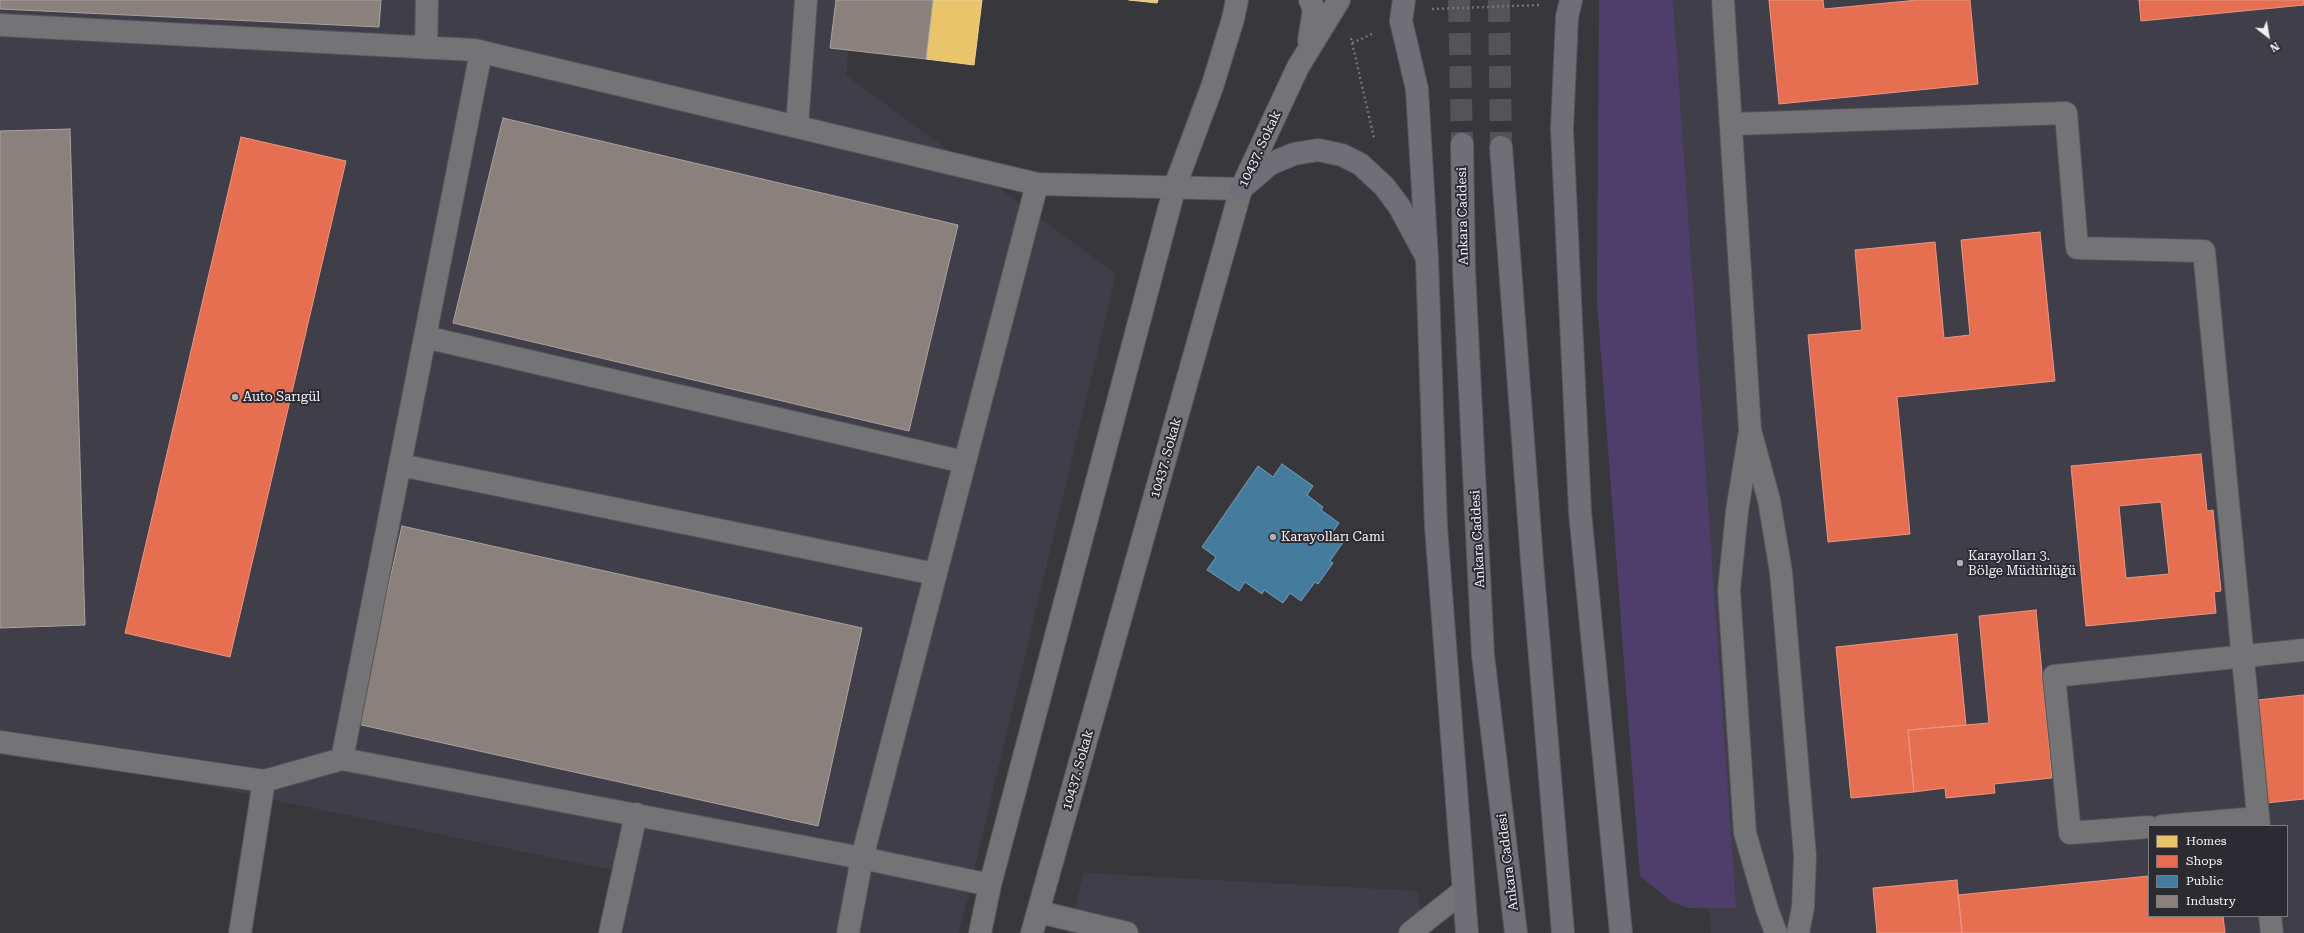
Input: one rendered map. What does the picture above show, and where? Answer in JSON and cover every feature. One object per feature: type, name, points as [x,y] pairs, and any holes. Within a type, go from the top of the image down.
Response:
[{"type":"main road","points":[[1571,2],[1568,17],[1562,129],[1580,512],[1621,933]]},
{"type":"main road","points":[[1402,10],[1417,89],[1427,259],[1436,527],[1462,892],[1467,933]]},
{"type":"main road","name":"Ankara Caddesi","points":[[1462,144],[1464,270],[1483,655],[1516,933]]},
{"type":"main road","points":[[1501,147],[1534,582],[1563,933]]},
{"type":"main road","points":[[1241,189],[1270,164],[1294,154],[1318,150],[1342,155],[1360,164],[1384,186],[1399,206],[1427,259]]},
{"type":"street","points":[[426,48],[427,0]]},
{"type":"street","points":[[797,127],[806,0]]},
{"type":"street","points":[[1307,53],[1314,10],[1310,0]]},
{"type":"street","name":"10437. Sokak","points":[[1032,933],[1241,189],[1298,67],[1339,0]]},
{"type":"street","points":[[1723,0],[1732,124],[1750,430],[1769,500],[1781,572],[1805,856],[1804,907],[1798,933]]},
{"type":"street","points":[[980,933],[990,885],[1175,186],[1212,87],[1238,1]]},
{"type":"street","points":[[0,26],[481,52],[1037,184],[1175,186],[1241,189]]},
{"type":"street","points":[[342,759],[481,52]]},
{"type":"street","points":[[1732,124],[2066,114],[2078,248],[2204,251],[2244,655],[2258,822],[2186,825]]},
{"type":"street","points":[[848,933],[862,858],[1037,184]]},
{"type":"street","points":[[425,337],[964,462]]},
{"type":"street","points":[[1750,430],[1737,510],[1729,590],[1745,833],[1767,909],[1776,933]]},
{"type":"street","points":[[400,465],[936,574]]},
{"type":"street","points":[[2148,827],[2070,833],[2054,676],[2244,655],[2304,650]]},
{"type":"street","points":[[0,742],[264,781],[342,759],[636,814],[862,858],[990,885]]},
{"type":"street","points":[[240,933],[264,781]]},
{"type":"street","points":[[610,933],[636,814]]},
{"type":"street","points":[[1410,933],[1462,892]]},
{"type":"street","points":[[1039,912],[1127,933]]},
{"type":"street","points":[[2270,917],[2272,933]]},
{"type":"path","points":[[1352,43],[1402,10],[1571,2]]},
{"type":"shaded area","points":[[0,0],[854,0],[846,75],[1116,274],[959,933],[613,933],[626,873],[0,743]]},
{"type":"shaded area","name":"Karayolları 3. Bölge Müdürlüğü","points":[[1599,0],[2304,0],[2304,933],[1711,933],[1709,909],[1688,908],[1672,902],[1640,876],[1597,300]]},
{"type":"shaded area","points":[[1599,0],[1673,0],[1736,908],[1688,908],[1672,902],[1640,876],[1597,300]]},
{"type":"shaded area","points":[[1084,873],[1418,891],[1422,933],[1068,933]]},
{"type":"building: Homes","points":[[933,0],[982,0],[974,65],[926,59]]},
{"type":"building: Homes","points":[[1129,0],[1158,0],[1157,3]]},
{"type":"building: Shops","points":[[1769,0],[1823,0],[1824,9],[1918,0],[1970,0],[1978,84],[1779,104]]},
{"type":"building: Shops","points":[[2139,0],[2304,0],[2304,5],[2141,21]]},
{"type":"building: Shops","name":"Auto Sarıgül","points":[[241,137],[346,161],[230,657],[125,633]]},
{"type":"building: Shops","points":[[2040,232],[2055,381],[1897,397],[1910,534],[1828,542],[1808,335],[1862,330],[1855,250],[1935,242],[1944,338],[1970,335],[1961,240]]},
{"type":"building: Shops","points":[[2201,454],[2207,511],[2213,510],[2221,591],[2214,592],[2216,613],[2086,626],[2071,466]],"holes":[[[2161,502],[2169,574],[2126,578],[2119,506]]]},
{"type":"building: Shops","points":[[2036,610],[2052,778],[1994,784],[1995,793],[1946,798],[1945,788],[1914,792],[1908,730],[1989,723],[1979,616]]},
{"type":"building: Shops","points":[[1957,634],[1966,725],[1908,730],[1914,792],[1851,798],[1836,647]]},
{"type":"building: Shops","points":[[2304,695],[2304,799],[2266,803],[2257,700]]},
{"type":"building: Shops","points":[[2148,876],[2148,917],[2223,917],[2225,933],[1962,933],[1958,895]]},
{"type":"building: Shops","points":[[1957,880],[1962,933],[1877,933],[1873,888]]},
{"type":"building: Public","name":"Karayolları Cami","points":[[1282,464],[1313,486],[1307,495],[1323,507],[1321,510],[1339,523],[1332,533],[1344,541],[1330,561],[1333,563],[1318,584],[1315,582],[1301,601],[1290,593],[1283,603],[1264,590],[1262,594],[1245,582],[1239,591],[1207,570],[1216,557],[1202,547],[1258,466],[1273,477]]},
{"type":"building: Industry","points":[[0,0],[381,0],[379,27],[0,9]]},
{"type":"building: Industry","points":[[836,0],[933,0],[926,59],[830,48]]},
{"type":"building: Industry","points":[[503,118],[958,225],[909,431],[453,323]]},
{"type":"building: Industry","points":[[70,129],[85,625],[0,628],[0,131]]},
{"type":"building: Industry","points":[[402,526],[862,628],[818,826],[357,724]]},
{"type":"tunnel","points":[[1459,0],[1462,144]]},
{"type":"tunnel","points":[[1499,0],[1501,147]]},
{"type":"place","name":"Auto Sarıgül","points":[[235,397]]},
{"type":"place","name":"Karayolları Cami","points":[[1273,537]]},
{"type":"place","name":"Karayolları 3. Bölge Müdürlüğü","points":[[1960,563]]}]
